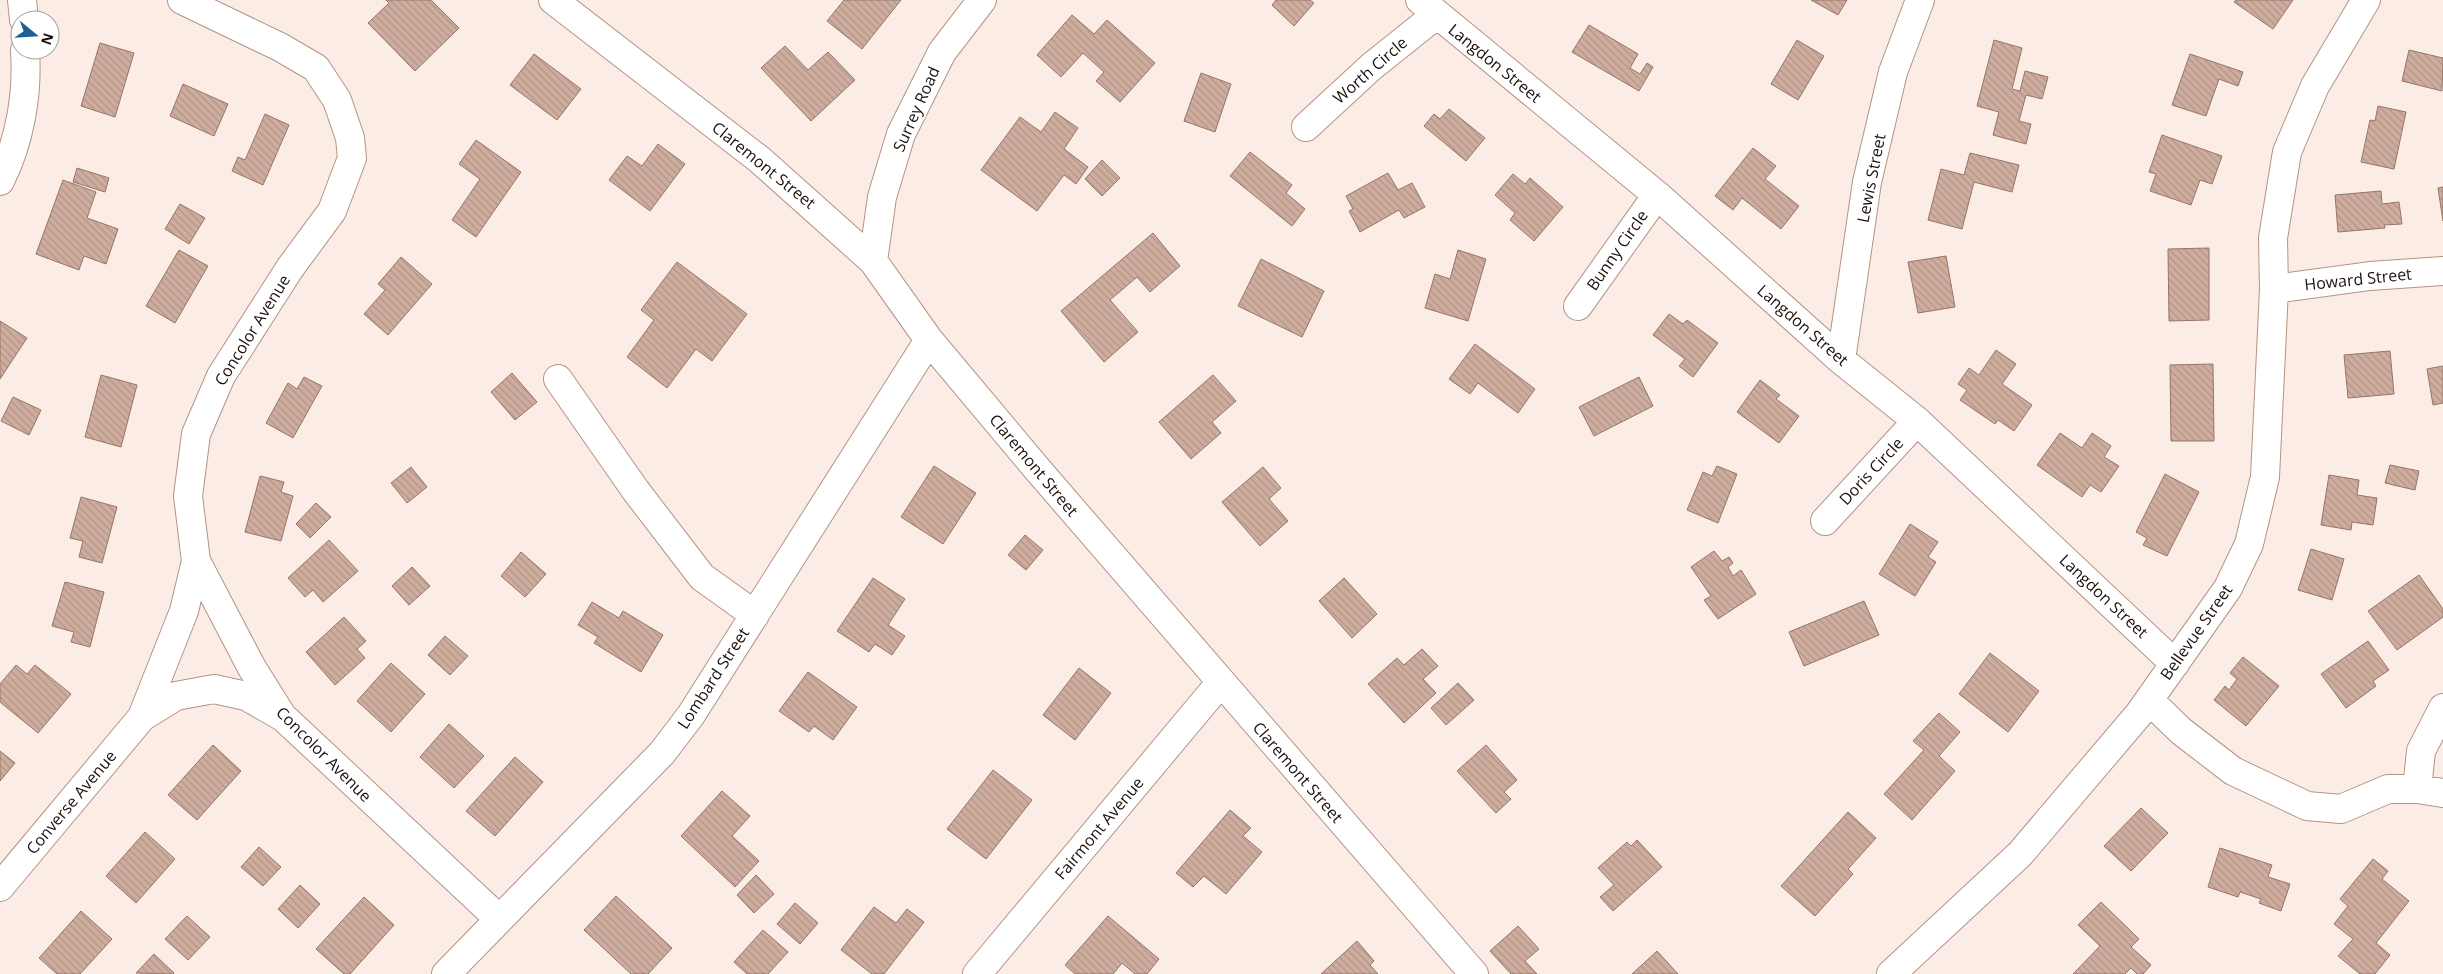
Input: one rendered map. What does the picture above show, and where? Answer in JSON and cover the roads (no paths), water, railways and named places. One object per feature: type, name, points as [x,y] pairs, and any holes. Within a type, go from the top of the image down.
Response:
[{"type":"street","name":"Concolor Avenue","points":[[182,0],[280,47],[316,68],[337,100],[350,138],[352,158],[332,211],[290,268],[220,376],[196,434],[188,496],[196,561],[252,668],[282,716],[498,918]]},
{"type":"street","name":"Claremont Street","points":[[553,0],[760,160],[873,261],[929,340],[1221,682],[1474,974]]},
{"type":"street","name":"Surrey Road","points":[[873,261],[882,196],[901,134],[942,52],[982,0]]},
{"type":"street","name":"Lewis Street","points":[[1841,360],[1867,182],[1893,72],[1920,0]]},
{"type":"street","name":"Bellevue Street","points":[[1891,974],[2020,854],[2139,714],[2228,588],[2249,544],[2265,477],[2274,288],[2273,238],[2287,152],[2315,86],[2366,0]]},
{"type":"street","name":"Langdon Street","points":[[1428,7],[1657,195],[1841,360],[1917,421],[2175,664]]},
{"type":"street","name":"Worth Circle","points":[[1306,127],[1371,67],[1428,7]]},
{"type":"street","points":[[0,180],[20,125],[26,72],[25,60]]},
{"type":"street","name":"Bunny Circle","points":[[1578,306],[1657,195]]},
{"type":"street","name":"Howard Street","points":[[2274,288],[2370,276],[2443,271]]},
{"type":"street","name":"Lombard Street","points":[[446,974],[498,918],[634,784],[662,753],[690,716],[929,340]]},
{"type":"street","points":[[558,379],[636,491],[702,578],[754,615]]},
{"type":"street","name":"Doris Circle","points":[[1825,521],[1917,421]]},
{"type":"street","name":"Converse Avenue","points":[[0,887],[142,717],[184,611],[196,561]]},
{"type":"street","name":"Fairmont Avenue","points":[[977,974],[1221,682]]},
{"type":"street","name":"Converse Avenue","points":[[142,717],[176,696],[214,689],[246,696],[282,716]]},
{"type":"street","points":[[2149,700],[2181,731],[2233,771],[2307,806],[2341,809],[2388,790],[2416,789],[2443,793]]},
{"type":"street","points":[[2416,789],[2421,751],[2443,708]]}]
